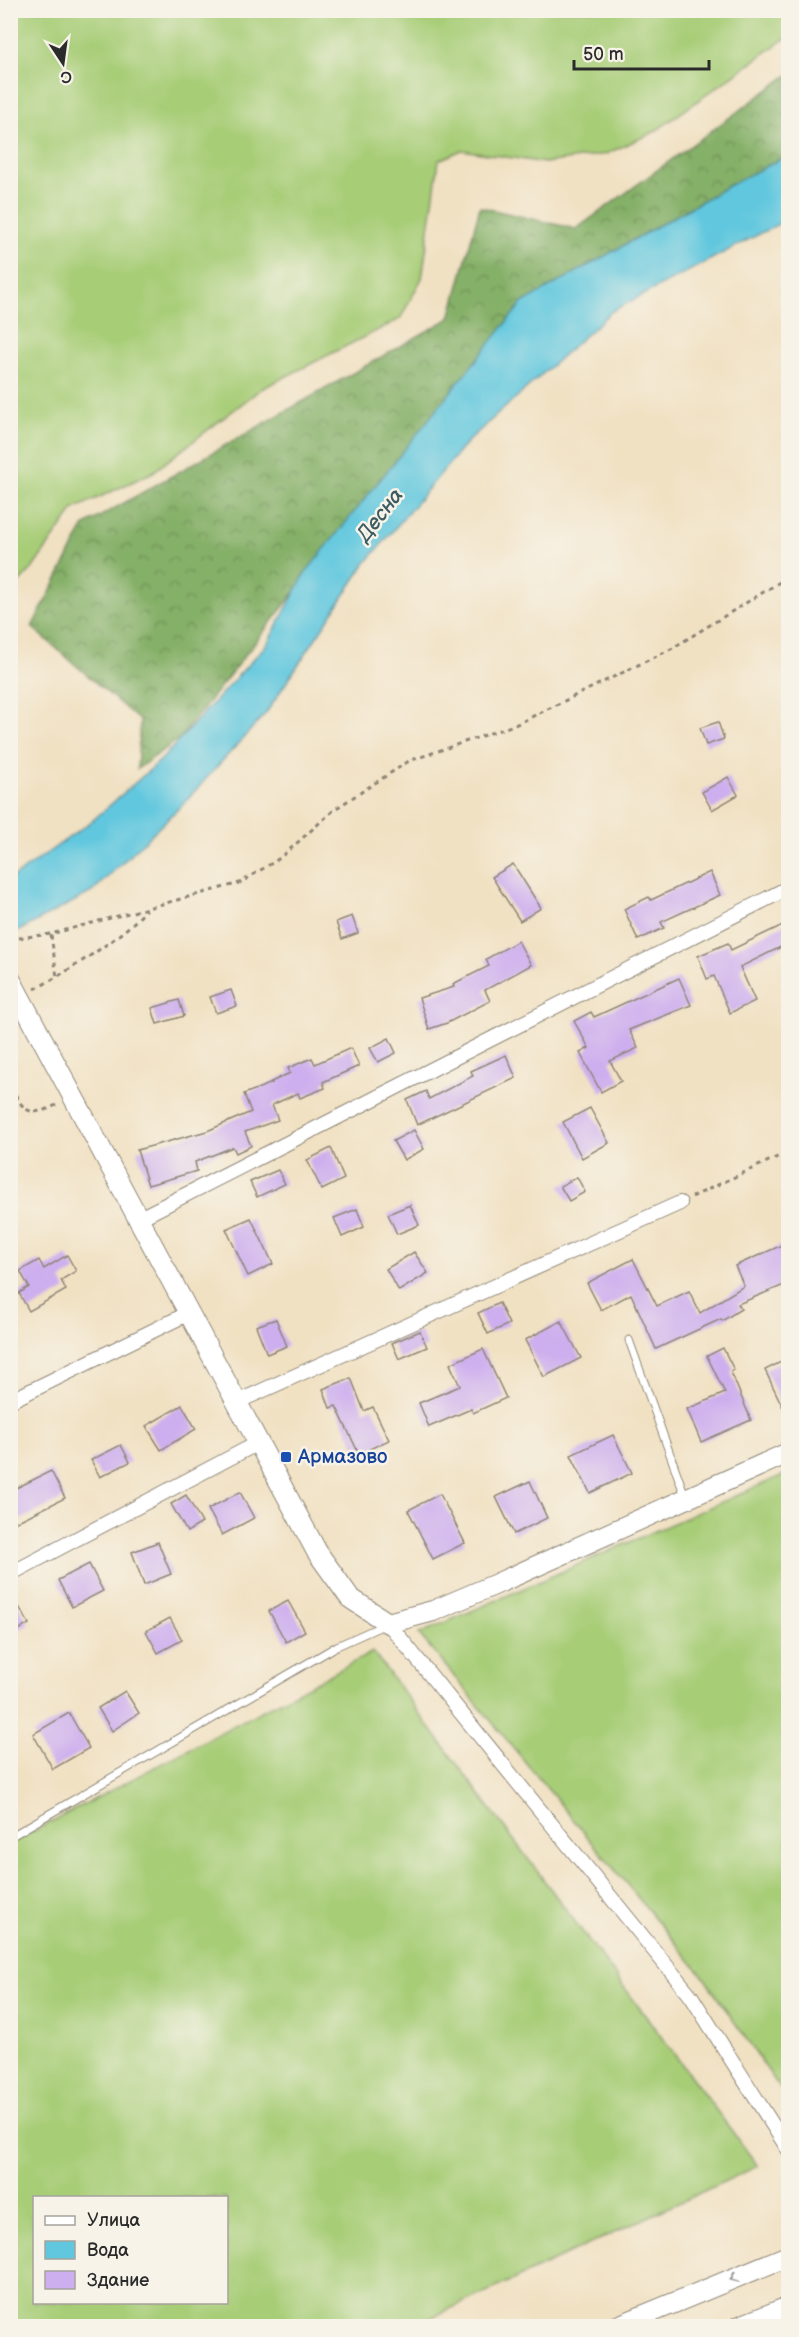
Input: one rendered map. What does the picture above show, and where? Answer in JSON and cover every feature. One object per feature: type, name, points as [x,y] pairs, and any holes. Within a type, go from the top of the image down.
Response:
[{"type":"street","points":[[138,1219],[789,888]]},
{"type":"street","points":[[10,980],[317,1552],[350,1598],[388,1623],[691,1996],[789,2149]]},
{"type":"street","points":[[237,1402],[680,1203]]},
{"type":"street","points":[[10,1401],[189,1313]]},
{"type":"street","points":[[10,1574],[258,1443]]},
{"type":"street","points":[[388,1623],[433,1611],[789,1453]]},
{"type":"street","points":[[618,2326],[789,2256]]},
{"type":"street","points":[[740,2326],[789,2307]]},
{"type":"lane","points":[[629,1340],[686,1500]]},
{"type":"lane","points":[[10,1837],[337,1646],[388,1623]]},
{"type":"path","points":[[10,939],[51,934],[240,883],[280,858],[335,809],[410,762],[517,724],[671,649],[789,577]]},
{"type":"path","points":[[20,997],[57,977],[135,923],[147,909]]},
{"type":"path","points":[[51,934],[57,977]]},
{"type":"path","points":[[10,1078],[18,1102],[29,1111],[46,1110],[72,1095]]},
{"type":"path","points":[[680,1203],[789,1152]]},
{"type":"green space","points":[[11,10],[788,10],[788,38],[654,132],[606,154],[545,163],[462,150],[439,160],[422,278],[400,319],[261,389],[153,472],[74,509],[32,569],[11,591]]},
{"type":"green space","points":[[788,75],[788,155],[730,185],[522,303],[180,738],[137,769],[140,721],[32,627],[85,525],[450,318],[480,207],[576,229]]},
{"type":"green space","points":[[788,1473],[788,2100],[703,1976],[419,1634]]},
{"type":"green space","points":[[373,1652],[758,2166],[413,2326],[11,2326],[11,1843]]},
{"type":"water","name":"Десна","points":[[788,155],[788,219],[612,311],[469,440],[365,564],[266,713],[183,804],[92,892],[11,935],[11,879],[92,821],[162,759],[267,644],[306,572],[522,303],[730,185]]},
{"type":"building","points":[[718,722],[724,739],[706,745],[700,728]]},
{"type":"building","points":[[728,777],[738,795],[712,810],[702,792]]},
{"type":"building","points":[[513,864],[541,908],[520,921],[492,877]]},
{"type":"building","points":[[710,872],[720,895],[661,922],[664,928],[638,940],[624,909],[649,897],[651,900]]},
{"type":"building","points":[[352,916],[358,933],[342,939],[336,922]]},
{"type":"building","points":[[789,922],[789,943],[740,967],[755,1001],[730,1013],[714,976],[707,979],[698,956],[728,943],[731,950]]},
{"type":"building","points":[[518,941],[531,965],[485,990],[490,1001],[447,1023],[429,1029],[419,998],[454,987],[453,984],[489,966],[486,959]]},
{"type":"building","points":[[679,978],[691,1005],[629,1030],[638,1048],[610,1061],[621,1081],[601,1092],[580,1053],[589,1048],[574,1021],[591,1012],[594,1017]]},
{"type":"building","points":[[231,990],[237,1006],[216,1013],[210,997]]},
{"type":"building","points":[[179,1000],[184,1016],[157,1024],[152,1008]]},
{"type":"building","points":[[389,1038],[396,1053],[378,1062],[370,1048]]},
{"type":"building","points":[[351,1048],[359,1066],[323,1082],[325,1088],[300,1098],[298,1093],[272,1105],[278,1120],[245,1132],[251,1146],[236,1153],[233,1147],[195,1162],[197,1171],[148,1185],[137,1150],[207,1131],[251,1112],[244,1094],[290,1073],[288,1068],[312,1058],[315,1064]]},
{"type":"building","points":[[506,1055],[516,1078],[417,1125],[407,1100],[426,1091],[429,1099],[473,1076],[471,1071]]},
{"type":"building","points":[[590,1108],[609,1143],[582,1158],[563,1122]]},
{"type":"building","points":[[414,1130],[424,1149],[404,1160],[393,1141]]},
{"type":"building","points":[[331,1148],[344,1179],[322,1190],[307,1160]]},
{"type":"building","points":[[278,1170],[285,1184],[257,1197],[250,1182]]},
{"type":"building","points":[[577,1177],[585,1192],[569,1201],[560,1186]]},
{"type":"building","points":[[410,1205],[419,1225],[397,1234],[388,1214]]},
{"type":"building","points":[[357,1209],[364,1227],[342,1237],[334,1218]]},
{"type":"building","points":[[251,1218],[273,1264],[248,1276],[226,1229]]},
{"type":"building","points":[[782,1245],[789,1261],[789,1283],[738,1304],[741,1309],[722,1321],[721,1319],[656,1349],[631,1294],[601,1310],[587,1283],[633,1259],[657,1306],[689,1291],[700,1313],[744,1286],[735,1266]]},
{"type":"building","points":[[414,1252],[428,1273],[399,1291],[386,1269]]},
{"type":"building","points":[[67,1255],[76,1271],[61,1280],[66,1290],[29,1311],[19,1293],[29,1287],[20,1271],[39,1260],[44,1269]]},
{"type":"building","points":[[499,1303],[509,1324],[488,1334],[478,1313]]},
{"type":"building","points":[[276,1319],[287,1346],[267,1354],[256,1326]]},
{"type":"building","points":[[561,1321],[581,1358],[544,1377],[525,1340]]},
{"type":"building","points":[[420,1331],[427,1347],[399,1359],[392,1343]]},
{"type":"building","points":[[723,1348],[734,1370],[731,1372],[751,1420],[701,1442],[687,1409],[725,1393],[707,1356]]},
{"type":"building","points":[[483,1349],[506,1398],[473,1413],[471,1409],[429,1427],[419,1403],[460,1386],[450,1364]]},
{"type":"building","points":[[789,1358],[789,1420],[765,1370]]},
{"type":"building","points":[[351,1378],[364,1411],[373,1407],[389,1440],[359,1454],[336,1406],[330,1408],[323,1389]]},
{"type":"building","points":[[182,1405],[196,1429],[161,1450],[146,1426]]},
{"type":"building","points":[[613,1435],[632,1473],[590,1493],[571,1455]]},
{"type":"building","points":[[121,1445],[130,1462],[100,1477],[91,1460]]},
{"type":"building","points":[[51,1471],[65,1498],[16,1522],[10,1511],[10,1491]]},
{"type":"building","points":[[530,1481],[547,1518],[514,1534],[496,1497]]},
{"type":"building","points":[[240,1492],[254,1518],[222,1535],[208,1509]]},
{"type":"building","points":[[440,1494],[465,1543],[433,1559],[408,1510]]},
{"type":"building","points":[[186,1495],[202,1523],[187,1532],[171,1504]]},
{"type":"building","points":[[158,1542],[171,1574],[144,1585],[132,1552]]},
{"type":"building","points":[[89,1564],[103,1591],[72,1607],[58,1580]]},
{"type":"building","points":[[10,1591],[29,1624],[10,1635]]},
{"type":"building","points":[[288,1601],[305,1631],[286,1642],[269,1611]]},
{"type":"building","points":[[170,1618],[182,1640],[158,1653],[146,1631]]},
{"type":"building","points":[[125,1691],[139,1713],[112,1731],[98,1708]]},
{"type":"building","points":[[69,1713],[89,1748],[53,1769],[33,1734]]},
{"type":"place","name":"Армазово","points":[[286,1457]]}]
